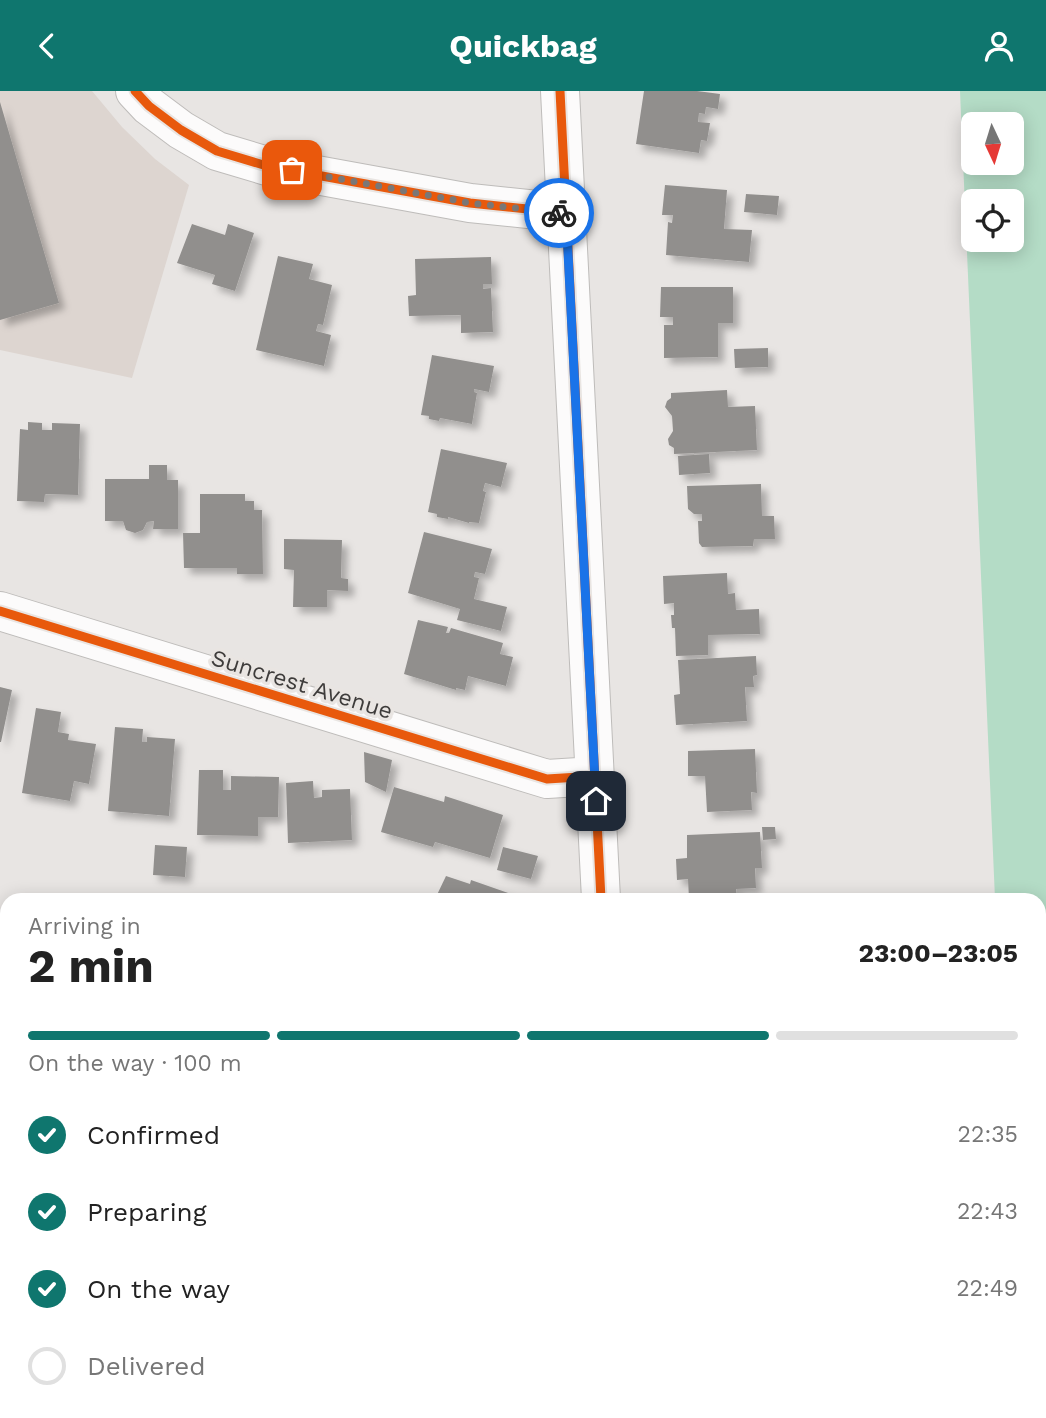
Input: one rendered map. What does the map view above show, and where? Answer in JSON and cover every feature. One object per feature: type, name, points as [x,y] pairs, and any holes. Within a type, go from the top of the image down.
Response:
[{"type":"street","points":[[135,91],[149,106],[181,130],[217,151],[267,166],[470,203],[566,213]]},
{"type":"street","points":[[560,91],[601,893]]},
{"type":"street","name":"Suncrest Avenue","points":[[0,611],[547,779],[595,776]]},
{"type":"shaded area","points":[[0,91],[92,91],[122,127],[155,159],[189,185],[132,378],[0,350]]},
{"type":"green space","points":[[960,91],[1046,91],[1046,893],[995,893],[967,252],[1024,252],[1024,189],[964,189],[964,175],[1024,175],[1024,112],[961,114]]},
{"type":"building","points":[[644,91],[720,94],[718,109],[706,107],[705,114],[699,113],[698,122],[710,123],[707,141],[701,140],[699,153],[636,144]]},
{"type":"building","points":[[0,102],[59,303],[0,320]]},
{"type":"building","points":[[665,185],[727,190],[724,229],[752,230],[749,262],[666,255],[668,222],[672,223],[673,215],[662,215]]},
{"type":"building","points":[[746,194],[779,196],[777,215],[744,212]]},
{"type":"building","points":[[192,224],[225,235],[228,224],[254,233],[235,291],[212,284],[215,275],[177,263]]},
{"type":"building","points":[[278,256],[313,264],[309,279],[332,285],[323,325],[318,324],[316,331],[331,335],[324,366],[256,350]]},
{"type":"building","points":[[491,257],[492,284],[483,284],[483,289],[491,288],[493,332],[461,333],[461,315],[409,316],[408,296],[416,295],[415,259]]},
{"type":"building","points":[[661,287],[733,287],[733,323],[718,323],[718,357],[664,358],[664,325],[673,325],[673,317],[660,317]]},
{"type":"building","points":[[768,348],[768,367],[735,368],[734,349]]},
{"type":"building","points":[[432,355],[494,366],[489,392],[474,389],[477,393],[472,424],[440,418],[439,421],[421,415]]},
{"type":"building","points":[[727,390],[728,407],[755,406],[757,450],[674,454],[674,448],[669,445],[668,439],[673,431],[672,416],[665,407],[671,393]]},
{"type":"building","points":[[28,422],[42,423],[42,430],[52,430],[52,423],[80,424],[78,495],[45,494],[44,502],[17,501],[20,429],[28,430]]},
{"type":"building","points":[[441,449],[507,463],[501,487],[485,483],[483,491],[486,492],[479,523],[437,517],[437,514],[428,512]]},
{"type":"building","points":[[709,454],[710,473],[679,475],[678,456]]},
{"type":"building","points":[[149,465],[167,465],[167,480],[178,480],[178,529],[153,529],[154,521],[147,522],[143,530],[135,533],[126,530],[123,521],[105,521],[105,479],[149,479]]},
{"type":"building","points":[[761,484],[762,516],[774,516],[775,539],[754,539],[753,546],[702,547],[699,543],[698,521],[702,521],[702,514],[694,514],[688,509],[687,486]]},
{"type":"building","points":[[200,494],[245,494],[245,501],[254,501],[254,510],[262,510],[263,574],[237,574],[237,568],[184,568],[183,533],[200,533]]},
{"type":"building","points":[[424,532],[492,549],[485,574],[475,572],[474,577],[479,578],[474,599],[507,607],[501,631],[457,620],[460,609],[408,593]]},
{"type":"building","points":[[284,539],[342,540],[341,578],[348,579],[348,591],[327,590],[327,607],[293,607],[294,570],[284,569]]},
{"type":"building","points":[[727,573],[728,594],[735,593],[736,610],[759,609],[760,634],[708,635],[708,655],[676,656],[675,628],[672,628],[671,615],[674,615],[674,603],[664,604],[663,576]]},
{"type":"building","points":[[418,620],[448,627],[446,633],[449,633],[451,628],[503,643],[500,654],[513,657],[506,686],[468,676],[465,690],[456,690],[404,674]]},
{"type":"building","points":[[756,656],[757,675],[753,676],[754,687],[745,687],[747,721],[676,725],[674,695],[680,694],[678,660]]},
{"type":"building","points":[[0,687],[12,690],[1,742],[0,742]]},
{"type":"building","points":[[36,708],[61,712],[58,732],[69,734],[68,740],[96,744],[89,784],[74,781],[70,801],[22,793]]},
{"type":"building","points":[[115,727],[143,729],[142,742],[147,742],[147,737],[175,739],[169,816],[108,811]]},
{"type":"building","points":[[755,749],[757,793],[751,792],[752,810],[707,812],[705,776],[688,776],[688,751]]},
{"type":"building","points":[[364,752],[392,760],[386,792],[365,782]]},
{"type":"building","points":[[199,770],[223,770],[223,790],[231,790],[231,776],[279,777],[278,817],[258,817],[258,836],[197,835]]},
{"type":"building","points":[[313,781],[314,798],[322,797],[322,790],[350,789],[352,840],[288,843],[286,783]]},
{"type":"building","points":[[394,787],[444,802],[445,796],[503,815],[490,858],[435,842],[433,847],[381,832]]},
{"type":"building","points":[[762,827],[775,827],[776,839],[763,840]]},
{"type":"building","points":[[760,832],[762,868],[755,868],[756,888],[736,889],[736,893],[689,893],[688,879],[677,880],[676,859],[687,858],[687,835]]},
{"type":"building","points":[[155,845],[187,847],[185,877],[153,875]]},
{"type":"building","points":[[503,847],[538,856],[531,879],[497,870]]},
{"type":"building","points":[[446,876],[470,884],[471,880],[508,893],[438,893]]},
{"type":"cycle path","points":[[135,91],[149,106],[181,130],[217,151],[267,166],[470,203],[566,213]]},
{"type":"cycle path","points":[[560,91],[601,893]]},
{"type":"cycle path","points":[[0,611],[547,779],[595,776]]},
{"type":"way so far","points":[[292,170],[470,203],[559,213]]},
{"type":"route","points":[[559,213],[566,213],[596,801]]}]
